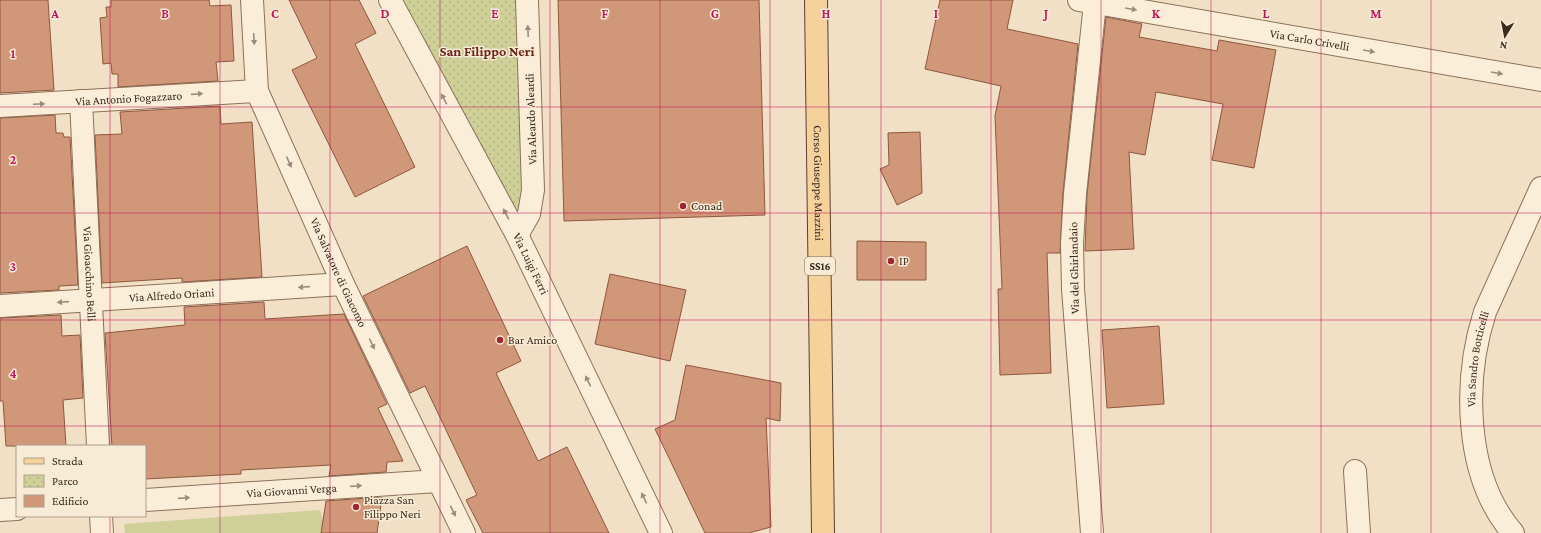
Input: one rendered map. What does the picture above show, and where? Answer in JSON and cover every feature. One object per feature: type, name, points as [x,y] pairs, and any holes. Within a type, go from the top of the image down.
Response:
[{"type":"main road","name":"Corso Giuseppe Mazzini","points":[[816,0],[823,533]]},
{"type":"street","name":"Via Salvatore di Giacomo","points":[[252,0],[257,91],[343,284],[464,533]]},
{"type":"street","name":"Via Luigi Ferri","points":[[390,0],[517,235],[661,533]]},
{"type":"street","name":"Via Aleardo Aleardi","points":[[517,235],[529,214],[533,196],[527,0]]},
{"type":"street","name":"Via Carlo Crivelli","points":[[1087,2],[1541,80]]},
{"type":"street","name":"Via del Ghirlandaio","points":[[1087,2],[1072,242],[1073,289],[1092,533]]},
{"type":"street","name":"Via Antonio Fogazzaro","points":[[0,106],[257,91]]},
{"type":"street","name":"Via Gioacchino Belli","points":[[81,101],[98,445]]},
{"type":"street","name":"Via Sandro Botticelli","points":[[1513,533],[1495,509],[1481,472],[1473,425],[1472,370],[1478,335],[1485,312],[1541,188]]},
{"type":"street","name":"Via Alfredo Oriani","points":[[0,306],[343,284]]},
{"type":"street","points":[[1355,471],[1359,533]]},
{"type":"street","name":"Via Giovanni Verga","points":[[146,500],[438,481]]},
{"type":"street","points":[[0,510],[16,509]]},
{"type":"street","points":[[101,517],[102,533]]},
{"type":"green space","points":[[390,0],[518,0],[533,174],[517,235]]},
{"type":"green space","points":[[320,510],[323,521],[321,533],[125,533],[124,524]]},
{"type":"building","points":[[0,0],[48,0],[54,90],[0,93]]},
{"type":"building","points":[[111,0],[209,0],[210,6],[231,5],[234,61],[216,62],[218,81],[118,87],[118,74],[112,74],[111,63],[103,64],[100,18],[107,17],[106,7],[111,7]]},
{"type":"building","points":[[289,0],[359,0],[376,33],[355,44],[415,167],[355,197],[292,70],[317,58]]},
{"type":"building","points":[[558,0],[759,0],[765,215],[564,221]]},
{"type":"building","points":[[940,0],[1013,0],[1007,29],[1078,44],[1063,193],[1060,253],[1047,253],[1051,373],[1000,375],[998,289],[1002,289],[995,116],[1001,86],[925,69]]},
{"type":"building","points":[[1106,17],[1142,24],[1139,37],[1217,51],[1219,40],[1276,50],[1254,168],[1212,160],[1223,104],[1156,92],[1145,155],[1129,152],[1134,249],[1085,251],[1087,195]]},
{"type":"building","points":[[220,106],[221,124],[252,122],[262,277],[182,282],[182,278],[102,283],[95,135],[122,134],[120,112]]},
{"type":"building","points":[[55,115],[56,133],[63,133],[64,137],[70,137],[78,285],[59,286],[59,290],[0,293],[0,118]]},
{"type":"building","points":[[920,132],[922,193],[897,205],[880,169],[889,165],[888,133]]},
{"type":"building","name":"IP","points":[[857,241],[926,242],[926,280],[857,280]]},
{"type":"building","points":[[467,246],[521,361],[496,373],[538,461],[567,447],[609,533],[483,533],[466,500],[477,495],[425,386],[410,393],[363,296]]},
{"type":"building","points":[[610,274],[686,290],[670,361],[595,344]]},
{"type":"building","points":[[264,302],[265,319],[344,314],[387,404],[378,408],[403,461],[387,462],[386,472],[329,476],[331,465],[241,470],[241,474],[146,479],[146,445],[112,445],[105,333],[185,325],[184,307]]},
{"type":"building","points":[[61,315],[62,336],[80,335],[83,398],[63,400],[66,445],[6,446],[3,401],[0,401],[0,318]]},
{"type":"building","points":[[1159,326],[1164,404],[1107,408],[1102,330]]},
{"type":"building","points":[[686,365],[781,383],[780,421],[766,418],[771,527],[749,533],[705,533],[655,429],[675,420]]},
{"type":"building","points":[[382,497],[377,533],[321,533],[326,501]]},
{"type":"place","name":"Conad","points":[[683,206]]},
{"type":"place","name":"IP","points":[[891,261]]},
{"type":"place","name":"Bar Amico","points":[[500,340]]},
{"type":"place","name":"Piazza San Filippo Neri","points":[[356,507]]},
{"type":"district","name":"San Filippo Neri","points":[[487,51]]}]
